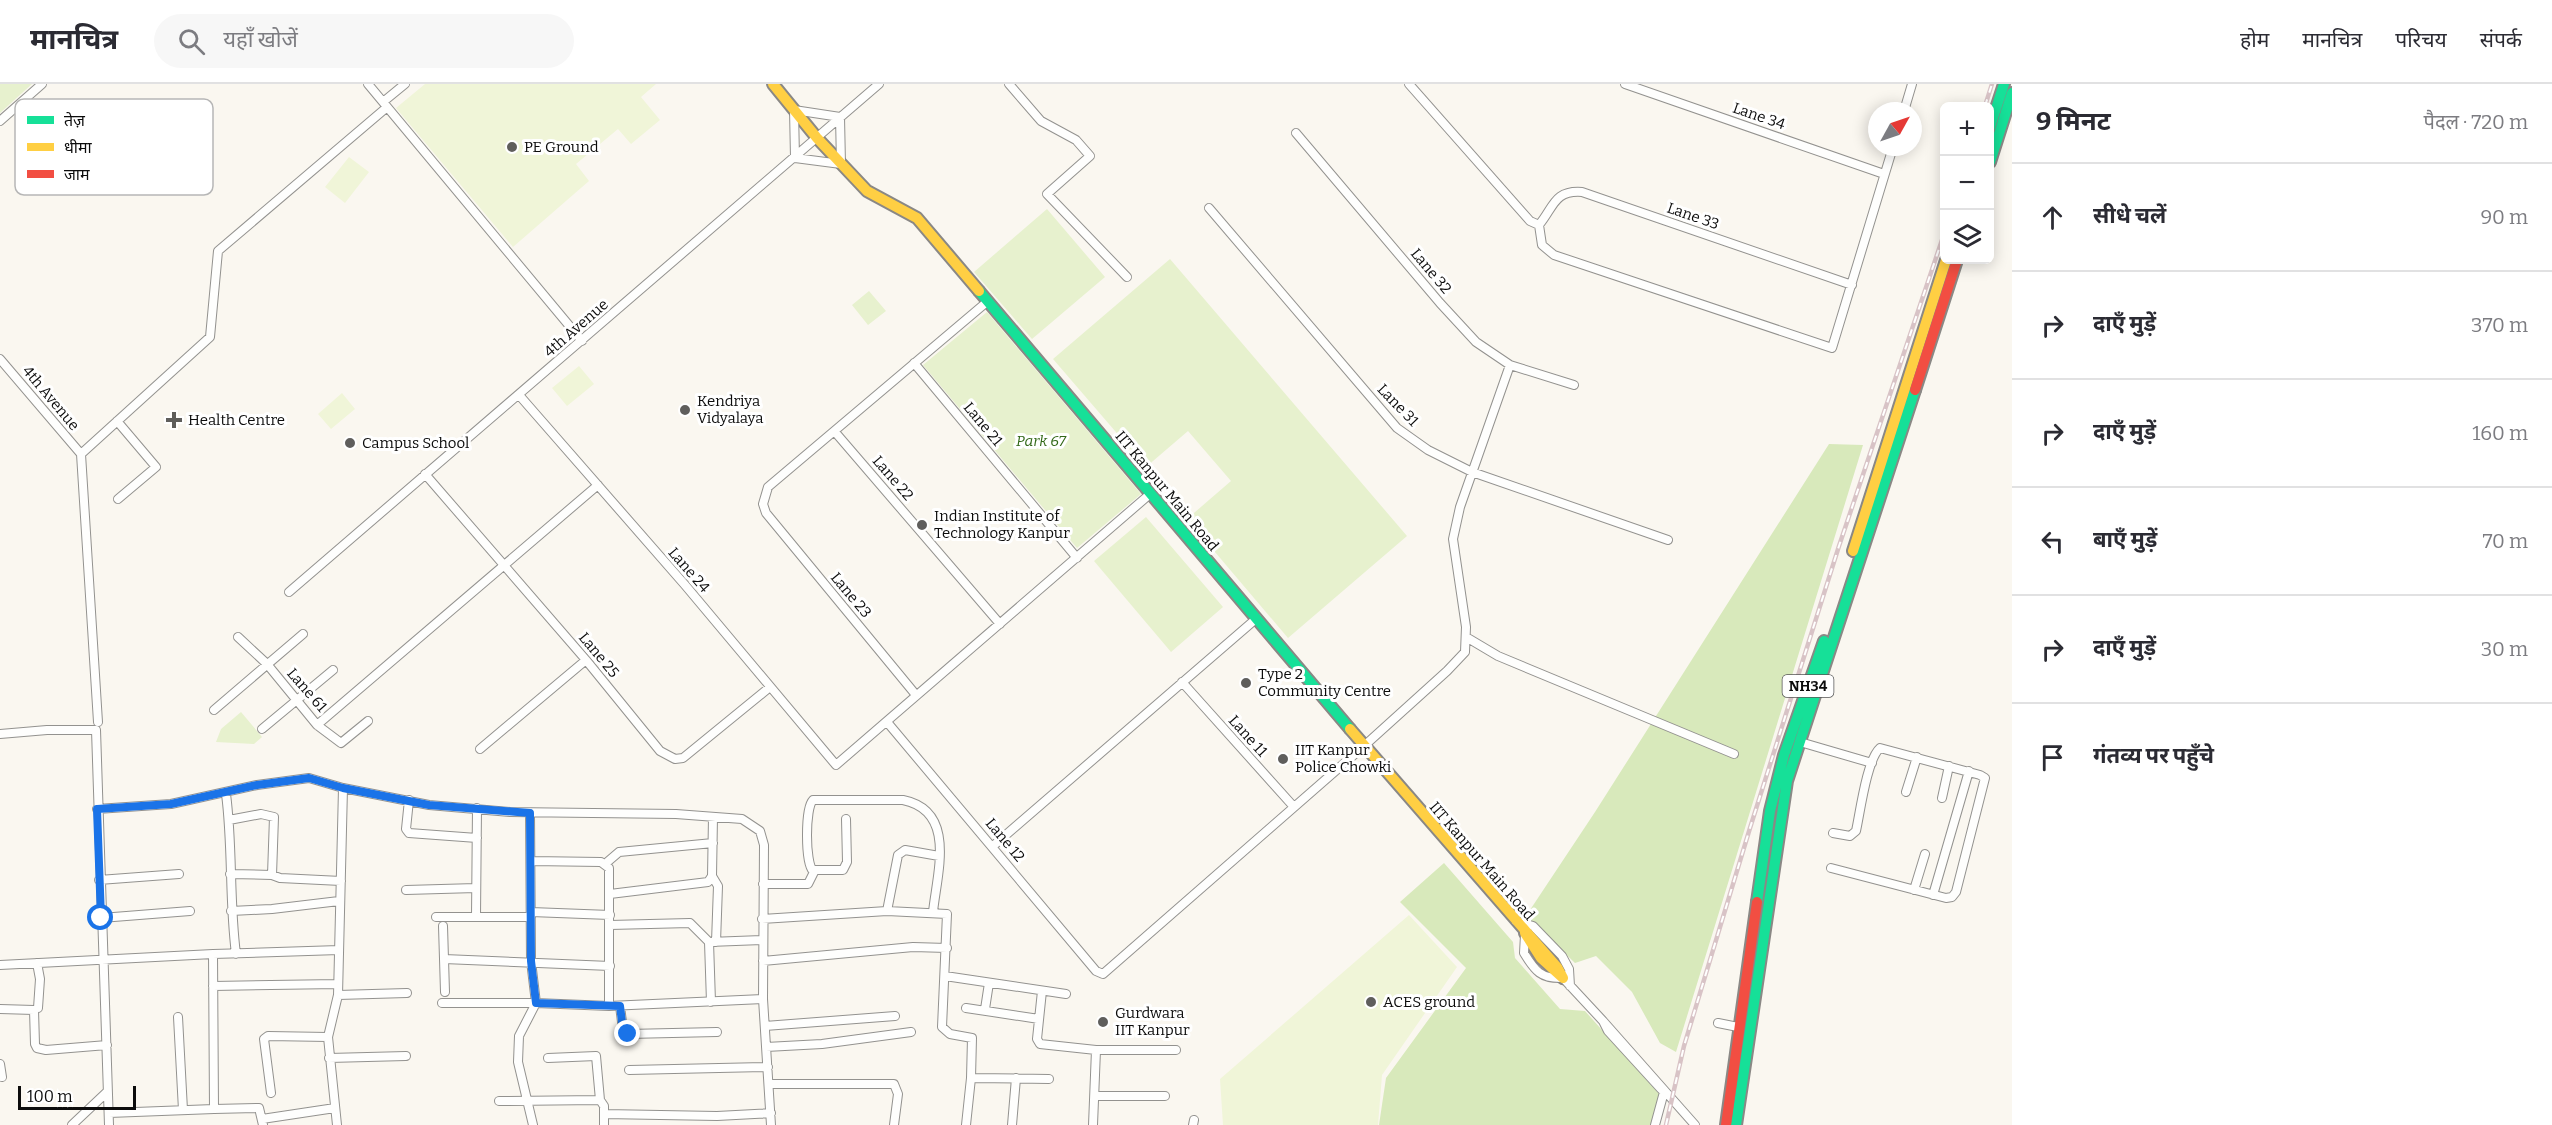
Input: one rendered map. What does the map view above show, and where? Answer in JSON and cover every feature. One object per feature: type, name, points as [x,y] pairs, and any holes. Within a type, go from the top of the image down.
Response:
[{"type":"main road","name":"IIT Kanpur Main Road","points":[[773,84],[817,138],[867,191],[917,218],[1364,747],[1514,921],[1557,967],[1567,982]]},
{"type":"main road","points":[[1994,113],[2004,84]]},
{"type":"main road","points":[[1991,156],[2012,93]]},
{"type":"main road","name":"NH34","points":[[1726,1125],[1738,1027],[1776,782],[1831,621],[1945,264]]},
{"type":"main road","name":"NH34","points":[[1736,1125],[1787,781],[1957,264]]},
{"type":"street","points":[[25,99],[42,84]]},
{"type":"street","points":[[368,84],[582,341]]},
{"type":"street","points":[[98,722],[81,454],[210,337],[219,251],[405,84]]},
{"type":"street","name":"4th Avenue","points":[[289,592],[879,84]]},
{"type":"street","points":[[1009,84],[1041,121],[1076,140],[1090,156],[1047,194],[1127,278]]},
{"type":"street","points":[[1409,84],[1530,221],[1539,225],[1542,245],[1554,255],[1832,348],[1890,156]]},
{"type":"street","name":"Lane 34","points":[[1625,84],[1884,174]]},
{"type":"street","points":[[1907,102],[1912,84]]},
{"type":"street","points":[[0,121],[15,108]]},
{"type":"street","points":[[794,110],[840,117],[842,164],[795,158],[794,110]]},
{"type":"street","name":"Lane 32","points":[[1296,133],[1440,303],[1476,342],[1510,365],[1574,385]]},
{"type":"street","name":"Lane 33","points":[[1539,225],[1560,195],[1568,191],[1582,192],[1852,285]]},
{"type":"street","name":"Lane 31","points":[[1209,208],[1397,428],[1428,450],[1472,472],[1668,540]]},
{"type":"street","points":[[835,432],[988,301]]},
{"type":"street","name":"4th Avenue","points":[[0,359],[81,454]]},
{"type":"street","name":"Lane 21","points":[[914,363],[1077,558]]},
{"type":"street","points":[[1294,807],[1447,672],[1465,652],[1466,627],[1453,538],[1460,507],[1510,365]]},
{"type":"street","name":"Lane 24","points":[[519,394],[836,765],[887,722]]},
{"type":"street","points":[[117,421],[156,466],[118,499]]},
{"type":"street","name":"Lane 23","points":[[835,432],[768,487],[763,504],[766,513],[916,695]]},
{"type":"street","name":"Lane 22","points":[[835,432],[1000,624]]},
{"type":"street","name":"Lane 25","points":[[425,474],[586,660],[660,751],[675,759],[683,758],[697,749],[770,687]]},
{"type":"street","name":"Lane 61","points":[[238,637],[267,664],[317,725],[598,485]]},
{"type":"street","points":[[887,722],[1150,494]]},
{"type":"street","points":[[993,846],[1257,618]]},
{"type":"street","points":[[214,710],[303,634]]},
{"type":"street","points":[[1466,638],[1498,656],[1734,754]]},
{"type":"street","points":[[480,749],[586,660]]},
{"type":"street","points":[[262,729],[333,670]]},
{"type":"street","name":"Lane 11","points":[[1182,682],[1294,807]]},
{"type":"street","points":[[317,725],[341,743],[368,720]]},
{"type":"street","name":"Lane 12","points":[[887,722],[1096,972],[1103,974],[1294,807]]},
{"type":"street","points":[[0,734],[47,730],[96,730],[99,880],[109,1125]]},
{"type":"street","points":[[1800,742],[1872,763]]},
{"type":"street","points":[[1831,868],[1949,898],[1956,892],[1985,780],[1983,776],[1969,771],[1880,748],[1872,763],[1856,831],[1850,836],[1833,833]]},
{"type":"street","points":[[1906,792],[1917,757]]},
{"type":"street","points":[[1941,798],[1949,766]]},
{"type":"street","points":[[1933,895],[1969,771]]},
{"type":"street","points":[[97,809],[171,804],[226,794],[257,785],[309,778],[343,788],[429,805],[530,813],[676,814],[742,819],[760,831],[764,845],[763,999],[771,1125]]},
{"type":"street","points":[[338,1125],[328,1037],[338,995],[343,788]]},
{"type":"street","points":[[226,794],[229,820],[231,911],[236,954]]},
{"type":"street","points":[[409,800],[406,829],[409,833],[477,838]]},
{"type":"street","points":[[813,871],[808,863],[808,807],[813,800],[913,802],[930,815],[938,828],[940,837],[933,912]]},
{"type":"street","points":[[476,916],[477,808]]},
{"type":"street","points":[[530,813],[531,961],[536,1003],[519,1036],[518,1062],[533,1125]]},
{"type":"street","points":[[229,820],[261,814],[274,817],[272,876]]},
{"type":"street","points":[[711,1002],[712,942],[718,886],[712,876],[713,817]]},
{"type":"street","points":[[813,871],[840,870],[846,867],[846,819]]},
{"type":"street","points":[[605,864],[619,852],[712,843]]},
{"type":"street","points":[[887,910],[898,855],[905,850],[939,856]]},
{"type":"street","points":[[1914,890],[1924,854]]},
{"type":"street","points":[[531,861],[602,862],[609,868],[609,1006]]},
{"type":"street","points":[[763,884],[809,883],[813,871]]},
{"type":"street","points":[[99,880],[179,874]]},
{"type":"street","points":[[230,874],[341,881]]},
{"type":"street","points":[[610,894],[708,882],[712,876]]},
{"type":"street","points":[[406,890],[477,888]]},
{"type":"street","points":[[231,911],[339,901]]},
{"type":"street","points":[[762,919],[887,910],[946,913],[948,916],[947,948],[942,1027],[950,1034],[972,1038],[966,1125]]},
{"type":"street","points":[[101,918],[190,911]]},
{"type":"street","points":[[436,917],[531,914],[610,915]]},
{"type":"street","points":[[1514,921],[1533,926],[1562,956],[1569,969],[1567,982],[1546,978],[1540,974],[1524,952],[1525,933]]},
{"type":"street","points":[[610,925],[690,923],[712,942],[762,940]]},
{"type":"street","points":[[443,926],[445,992]]},
{"type":"street","points":[[763,962],[913,947],[947,948]]},
{"type":"street","points":[[0,965],[339,950]]},
{"type":"street","points":[[213,954],[214,1109]]},
{"type":"street","points":[[444,959],[609,966]]},
{"type":"street","points":[[37,963],[40,980],[38,1008]]},
{"type":"street","points":[[945,976],[1066,994]]},
{"type":"street","name":"IIT Kanpur Main Road","points":[[1567,982],[1603,1021],[1608,1031],[1695,1125]]},
{"type":"street","points":[[985,1009],[989,983]]},
{"type":"street","points":[[213,986],[338,984]]},
{"type":"street","points":[[1042,991],[1037,1039],[1040,1044],[1096,1050],[1176,1050]]},
{"type":"street","points":[[338,995],[407,993]]},
{"type":"street","points":[[442,1003],[620,1006],[763,999]]},
{"type":"street","points":[[620,1006],[623,1030],[628,1034],[717,1032]]},
{"type":"street","points":[[966,1008],[985,1009],[1039,1019]]},
{"type":"street","points":[[0,1009],[34,1010],[37,1048],[46,1050],[107,1045]]},
{"type":"street","points":[[765,1026],[895,1016]]},
{"type":"street","points":[[178,1017],[183,1110]]},
{"type":"street","points":[[1718,1023],[1738,1027]]},
{"type":"street","points":[[766,1047],[822,1044],[910,1032]]},
{"type":"street","points":[[271,1093],[264,1039],[268,1036],[328,1037]]},
{"type":"street","points":[[1093,1125],[1096,1050]]},
{"type":"street","points":[[329,1058],[406,1056]]},
{"type":"street","points":[[548,1058],[596,1056],[600,1100],[604,1106],[604,1125]]},
{"type":"street","points":[[0,1064],[2,1077]]},
{"type":"street","points":[[629,1070],[768,1067]]},
{"type":"street","points":[[971,1077],[1049,1079]]},
{"type":"street","points":[[1012,1125],[1016,1078]]},
{"type":"street","points":[[769,1084],[894,1084],[898,1094],[894,1125]]},
{"type":"street","points":[[1655,1125],[1662,1090]]},
{"type":"street","points":[[72,1125],[107,1092]]},
{"type":"street","points":[[1095,1096],[1165,1096]]},
{"type":"street","points":[[500,1101],[600,1100]]},
{"type":"street","points":[[109,1113],[259,1108],[262,1122],[335,1108]]},
{"type":"street","points":[[604,1114],[717,1116],[771,1113]]},
{"type":"green space","points":[[0,84],[32,84],[15,99],[0,113]]},
{"type":"green space","name":"PE Ground","points":[[425,84],[656,84],[641,97],[660,120],[631,144],[618,129],[576,164],[589,181],[513,247],[396,108]]},
{"type":"green space","points":[[349,157],[369,172],[345,203],[325,187]]},
{"type":"green space","points":[[1047,209],[1105,277],[1032,339],[974,272]]},
{"type":"green space","points":[[1170,259],[1407,536],[1288,638],[1187,519],[1231,481],[1188,431],[1146,467],[1053,359]]},
{"type":"green space","points":[[869,291],[886,311],[868,325],[852,305]]},
{"type":"green space","name":"Park 67","points":[[987,312],[1141,494],[1077,548],[923,365]]},
{"type":"green space","points":[[579,366],[594,384],[567,406],[552,388]]},
{"type":"green space","points":[[342,393],[355,409],[331,429],[318,414]]},
{"type":"green space","points":[[1829,444],[1863,445],[1676,1052],[1660,1043],[1632,992],[1596,956],[1575,963],[1526,916],[1595,812]]},
{"type":"green space","points":[[1146,517],[1223,607],[1171,652],[1094,561]]},
{"type":"green space","points":[[241,712],[262,737],[254,744],[216,742],[221,729]]},
{"type":"green space","points":[[1444,863],[1513,942],[1515,958],[1560,1009],[1585,1011],[1662,1097],[1654,1125],[1379,1125],[1386,1078],[1466,968],[1400,902]]},
{"type":"green space","name":"ACES ground","points":[[1409,915],[1457,967],[1382,1075],[1378,1125],[1223,1125],[1220,1079]]},
{"type":"railway","points":[[1986,102],[1992,84]]},
{"type":"railway","points":[[1666,1125],[1684,1046],[1750,828],[1839,546],[1940,246]]},
{"type":"traffic: fast","points":[[1994,115],[2004,84]]},
{"type":"traffic: fast","points":[[1992,156],[2012,93]]},
{"type":"traffic: fast","points":[[979,291],[1350,729]]},
{"type":"traffic: fast","points":[[1736,1125],[1787,781],[1915,390]]},
{"type":"traffic: fast","points":[[1757,902],[1770,811],[1784,755],[1824,641]]},
{"type":"traffic: slow","points":[[773,84],[817,138],[867,191],[917,218],[979,291]]},
{"type":"traffic: slow","points":[[1853,551],[1945,264]]},
{"type":"traffic: slow","points":[[1350,729],[1557,967],[1563,978],[1541,958],[1525,933]]},
{"type":"traffic: jam","points":[[1915,390],[1956,264]]},
{"type":"traffic: jam","points":[[1726,1125],[1757,902]]},
{"type":"place","name":"PE Ground","points":[[512,147]]},
{"type":"place","name":"Kendriya Vidyalaya","points":[[685,410]]},
{"type":"place","name":"Health Centre","points":[[174,420]]},
{"type":"place","name":"Campus School","points":[[350,443]]},
{"type":"place","name":"Indian Institute of Technology Kanpur","points":[[922,525]]},
{"type":"place","name":"Type 2 Community Centre","points":[[1246,683]]},
{"type":"place","name":"IIT Kanpur Police Chowki","points":[[1283,759]]},
{"type":"place","name":"ACES ground","points":[[1371,1002]]},
{"type":"place","name":"Gurdwara IIT Kanpur","points":[[1103,1022]]},
{"type":"route","points":[[101,918],[97,809],[171,804],[226,794],[257,785],[309,778],[343,788],[429,805],[530,813],[531,961],[536,1003],[620,1006],[623,1030],[628,1034]]}]
